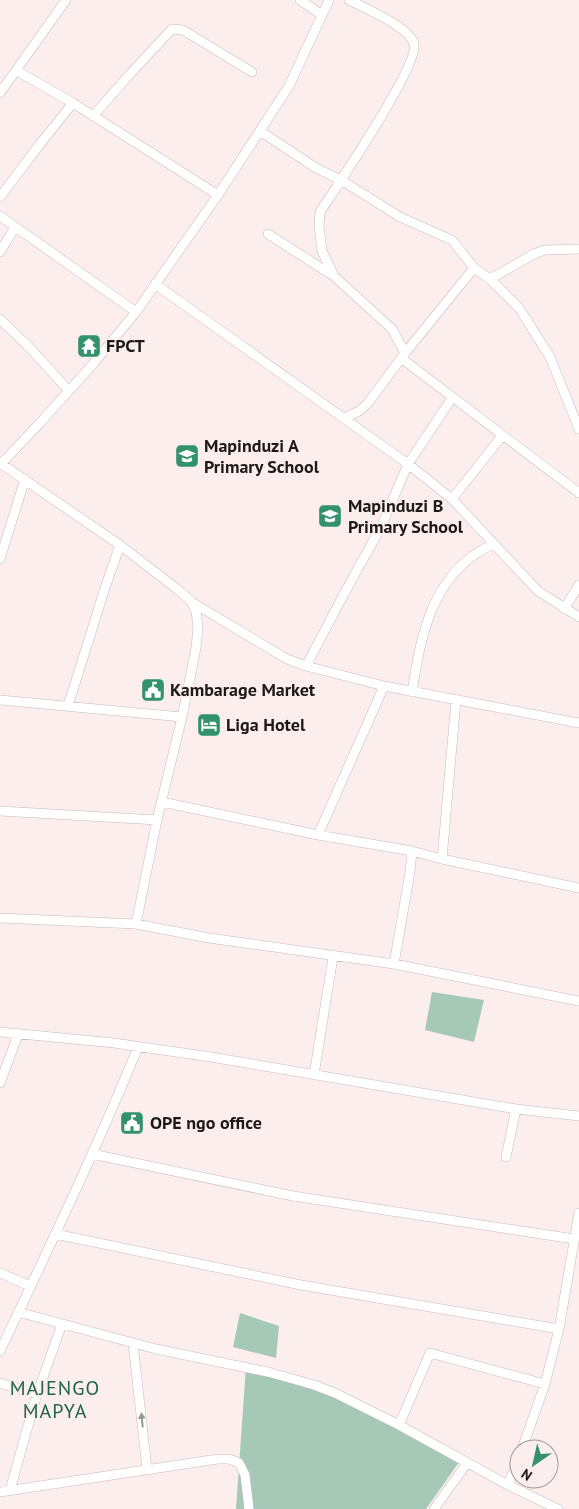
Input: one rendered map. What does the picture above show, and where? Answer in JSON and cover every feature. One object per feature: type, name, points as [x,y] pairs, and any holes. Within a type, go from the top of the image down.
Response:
[{"type":"street","points":[[0,93],[66,0]]},
{"type":"street","points":[[329,0],[289,86],[218,195],[136,312],[40,424],[1,463],[120,545],[190,600],[287,659],[306,666],[384,686],[579,723]]},
{"type":"street","points":[[334,276],[322,251],[319,225],[320,212],[393,97],[410,64],[414,51],[414,43],[408,35],[392,22],[349,0]]},
{"type":"street","points":[[305,2],[322,15]]},
{"type":"street","points":[[94,116],[172,29],[183,30],[252,72]]},
{"type":"street","points":[[16,70],[94,116],[218,195]]},
{"type":"street","points":[[0,197],[73,104]]},
{"type":"street","points":[[260,131],[316,168],[341,180],[400,217],[452,240],[474,268],[490,279],[519,308],[550,357],[579,429]]},
{"type":"street","points":[[0,216],[136,312]]},
{"type":"street","points":[[0,252],[14,227]]},
{"type":"street","points":[[268,234],[334,276],[392,329],[399,340],[403,356],[452,398],[579,493]]},
{"type":"street","points":[[490,279],[534,254],[545,250],[579,250]]},
{"type":"street","points":[[345,418],[359,411],[368,403],[474,268]]},
{"type":"street","points":[[155,284],[408,464],[452,499],[538,592],[579,617]]},
{"type":"street","points":[[0,319],[31,349],[68,390]]},
{"type":"street","points":[[306,666],[381,527],[408,464],[452,398]]},
{"type":"street","points":[[452,499],[502,436]]},
{"type":"street","points":[[0,559],[25,479]]},
{"type":"street","points":[[412,692],[419,651],[436,596],[459,567],[474,555],[494,544]]},
{"type":"street","points":[[68,706],[120,545]]},
{"type":"street","points":[[564,609],[579,585]]},
{"type":"street","points":[[136,924],[157,820],[182,717],[196,648],[198,627],[196,611],[190,600]]},
{"type":"street","points":[[318,836],[384,686]]},
{"type":"street","points":[[0,700],[182,717]]},
{"type":"street","points":[[442,859],[456,700]]},
{"type":"street","points":[[162,802],[318,836],[412,851],[579,888]]},
{"type":"street","points":[[0,810],[157,820]]},
{"type":"street","points":[[394,964],[412,851]]},
{"type":"street","points":[[0,918],[136,924],[209,938],[333,957],[394,964],[579,1001]]},
{"type":"street","points":[[314,1075],[333,957]]},
{"type":"street","points":[[0,1032],[114,1043],[211,1057],[516,1109],[579,1116]]},
{"type":"street","points":[[0,1083],[18,1035]]},
{"type":"street","points":[[0,1351],[116,1102],[138,1047]]},
{"type":"street","points":[[506,1157],[516,1109]]},
{"type":"street","points":[[92,1154],[293,1196],[574,1239]]},
{"type":"street","points":[[526,1439],[545,1384],[558,1329],[579,1214]]},
{"type":"street","points":[[55,1234],[301,1285],[558,1329]]},
{"type":"street","points":[[0,1273],[30,1286]]},
{"type":"street","points":[[18,1312],[156,1349],[268,1372],[314,1385],[335,1393],[399,1425],[467,1463],[558,1509]]},
{"type":"street","points":[[10,1490],[37,1394],[62,1324]]},
{"type":"street","points":[[133,1342],[147,1469]]},
{"type":"street","points":[[399,1425],[430,1353],[545,1384]]},
{"type":"street","points":[[0,1383],[37,1394]]},
{"type":"street","points":[[0,1492],[218,1459],[235,1461],[240,1465],[245,1475],[249,1509]]},
{"type":"street","points":[[434,1509],[467,1463]]},
{"type":"green space","points":[[432,992],[484,1000],[474,1042],[425,1030]]},
{"type":"green space","points":[[240,1313],[279,1326],[276,1358],[233,1347]]},
{"type":"green space","points":[[246,1366],[321,1388],[462,1458],[426,1509],[236,1509]]},
{"type":"place","name":"FPCT","points":[[89,346]]},
{"type":"place","name":"Mapinduzi A Primary School","points":[[187,456]]},
{"type":"place","name":"Mapinduzi B Primary School","points":[[330,516]]},
{"type":"place","name":"Kambarage Market","points":[[153,690]]},
{"type":"place","name":"Liga Hotel","points":[[209,725]]},
{"type":"place","name":"OPE ngo office","points":[[132,1123]]},
{"type":"district","name":"MAJENGO MAPYA","points":[[55,1400]]}]
